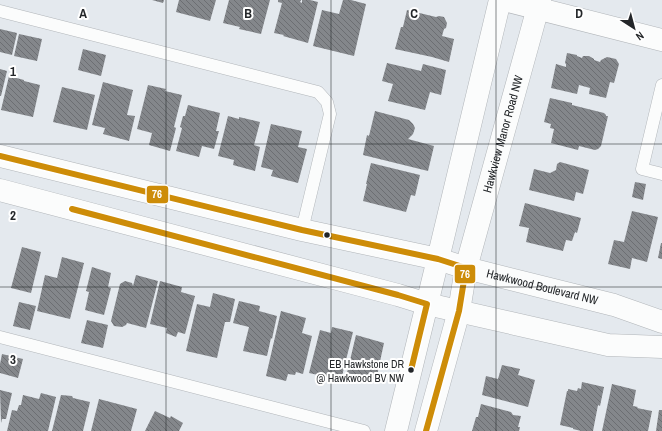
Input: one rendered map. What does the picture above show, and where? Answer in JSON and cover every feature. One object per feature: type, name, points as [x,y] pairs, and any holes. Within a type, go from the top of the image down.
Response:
[{"type":"street","points":[[396,431],[500,0]]},
{"type":"street","points":[[504,0],[539,4],[662,40]]},
{"type":"street","name":"Hawkview Manor Road NW","points":[[426,431],[459,311],[466,268],[539,4]]},
{"type":"street","name":"Hawkwood Boulevard NW","points":[[0,156],[302,230],[438,259],[466,268],[614,305],[662,322]]},
{"type":"street","points":[[0,190],[427,304],[608,345],[662,347]]},
{"type":"lane","points":[[0,11],[318,92],[328,102],[330,114],[302,230]]},
{"type":"lane","points":[[662,85],[642,169],[662,174]]},
{"type":"lane","points":[[0,337],[364,431]]},
{"type":"building","points":[[152,0],[164,0],[163,3]]},
{"type":"building","points":[[179,0],[216,0],[210,21],[176,12]]},
{"type":"building","points":[[229,0],[270,0],[261,34],[239,29],[240,27],[223,23]]},
{"type":"building","points":[[278,0],[301,0],[300,2],[302,3],[302,0],[318,2],[308,43],[274,33],[282,3],[278,2]]},
{"type":"building","points":[[343,0],[351,0],[366,4],[354,56],[313,46],[322,10],[339,14]]},
{"type":"building","points":[[407,10],[436,17],[444,17],[447,23],[442,36],[454,39],[449,62],[395,49]]},
{"type":"building","points":[[0,29],[17,33],[12,55],[0,52]]},
{"type":"building","points":[[19,34],[42,39],[37,61],[14,56]]},
{"type":"building","points":[[83,49],[106,55],[101,76],[78,70]]},
{"type":"building","points":[[567,53],[577,55],[582,58],[583,56],[589,56],[600,62],[607,57],[616,59],[619,64],[614,83],[610,82],[606,98],[589,94],[590,88],[579,85],[577,94],[551,88],[556,64],[566,67],[565,63]]},
{"type":"building","points":[[387,63],[421,71],[423,64],[446,70],[441,95],[430,92],[425,110],[388,101],[393,84],[382,81]]},
{"type":"building","points":[[0,69],[7,71],[1,96],[0,96]]},
{"type":"building","points":[[9,76],[40,85],[33,117],[1,110]]},
{"type":"building","points":[[103,82],[133,90],[127,115],[135,116],[129,141],[103,134],[105,128],[92,125]]},
{"type":"building","points":[[148,85],[166,89],[165,91],[182,95],[170,151],[149,145],[152,133],[137,129]]},
{"type":"building","points":[[62,87],[95,95],[87,130],[53,122]]},
{"type":"building","points":[[550,98],[572,103],[572,105],[604,113],[608,116],[601,146],[598,149],[595,150],[579,146],[578,150],[551,143],[554,129],[550,128],[551,124],[544,122]]},
{"type":"building","points":[[188,105],[220,113],[216,131],[219,131],[214,149],[202,146],[199,157],[176,151],[182,128],[180,127]]},
{"type":"building","points":[[375,111],[409,120],[415,128],[413,134],[408,139],[434,146],[428,171],[363,155],[367,135],[369,136]]},
{"type":"building","points":[[228,116],[260,122],[254,145],[260,147],[255,171],[233,165],[234,160],[218,156]]},
{"type":"building","points":[[271,124],[302,131],[298,147],[307,149],[298,183],[271,176],[273,170],[261,167]]},
{"type":"building","points":[[560,162],[589,170],[583,194],[576,192],[574,201],[529,190],[534,169],[550,173],[556,170],[557,164]]},
{"type":"building","points":[[371,163],[420,175],[415,196],[411,195],[406,212],[363,201]]},
{"type":"building","points":[[635,182],[646,184],[643,200],[632,197]]},
{"type":"building","points":[[525,203],[581,218],[577,233],[575,232],[572,241],[566,240],[563,251],[526,242],[529,228],[519,226]]},
{"type":"building","points":[[632,211],[658,217],[647,262],[632,258],[630,269],[608,264],[614,240],[624,242]]},
{"type":"building","points":[[662,243],[662,259],[658,258]]},
{"type":"building","points":[[22,247],[41,252],[31,293],[11,288]]},
{"type":"building","points":[[62,257],[84,263],[70,319],[37,311],[45,275],[57,278]]},
{"type":"building","points":[[92,267],[111,273],[108,287],[111,288],[104,315],[85,310],[89,292],[86,291]]},
{"type":"building","points":[[136,275],[158,281],[146,328],[127,323],[122,327],[114,326],[111,321],[120,284],[125,281],[132,283],[133,286]]},
{"type":"building","points":[[160,281],[182,287],[181,292],[195,296],[185,334],[178,332],[176,337],[166,333],[167,328],[150,324]]},
{"type":"building","points":[[213,293],[235,299],[230,322],[225,322],[217,358],[186,351],[197,304],[210,307]]},
{"type":"building","points":[[239,301],[260,306],[259,311],[277,316],[267,356],[243,351],[249,327],[233,323]]},
{"type":"building","points":[[19,302],[36,306],[30,330],[13,326]]},
{"type":"building","points":[[281,311],[306,318],[302,333],[312,336],[303,374],[296,372],[295,375],[288,374],[286,381],[266,376]]},
{"type":"building","points":[[87,320],[108,325],[103,348],[81,343]]},
{"type":"building","points":[[332,327],[353,332],[341,380],[309,373],[320,330],[331,333]]},
{"type":"building","points":[[356,335],[384,343],[376,380],[347,373]]},
{"type":"building","points":[[2,354],[23,359],[18,378],[0,373]]},
{"type":"building","points":[[502,365],[520,369],[518,375],[535,380],[528,407],[482,395],[486,376],[498,379]]},
{"type":"building","points":[[582,382],[604,387],[600,406],[598,405],[593,431],[581,431],[560,425],[568,389],[577,391],[578,388],[581,389]]},
{"type":"building","points":[[612,384],[636,390],[633,406],[652,411],[648,431],[602,431]]},
{"type":"building","points":[[0,390],[12,393],[6,419],[2,419],[1,423]]},
{"type":"building","points":[[41,393],[56,397],[48,431],[7,431],[12,410],[17,411],[19,405],[21,405],[23,395],[39,399]]},
{"type":"building","points":[[61,395],[72,396],[73,398],[90,402],[83,431],[52,431]]},
{"type":"building","points":[[99,399],[137,409],[131,431],[91,431]]},
{"type":"building","points":[[481,404],[511,412],[513,415],[521,416],[518,427],[520,427],[519,431],[472,431],[476,417],[478,417]]},
{"type":"building","points":[[659,410],[662,410],[662,431],[656,431]]},
{"type":"building","points":[[155,411],[170,418],[171,416],[183,423],[179,431],[145,431]]},
{"type":"transit line","name":"76","points":[[0,156],[302,230],[438,259],[466,268],[459,311],[426,431]]},
{"type":"transit line","name":"76","points":[[72,209],[427,304],[411,370]]},
{"type":"place","name":"EB Hawkstone DR @ Hawkwood BV NW","points":[[411,370]]}]
